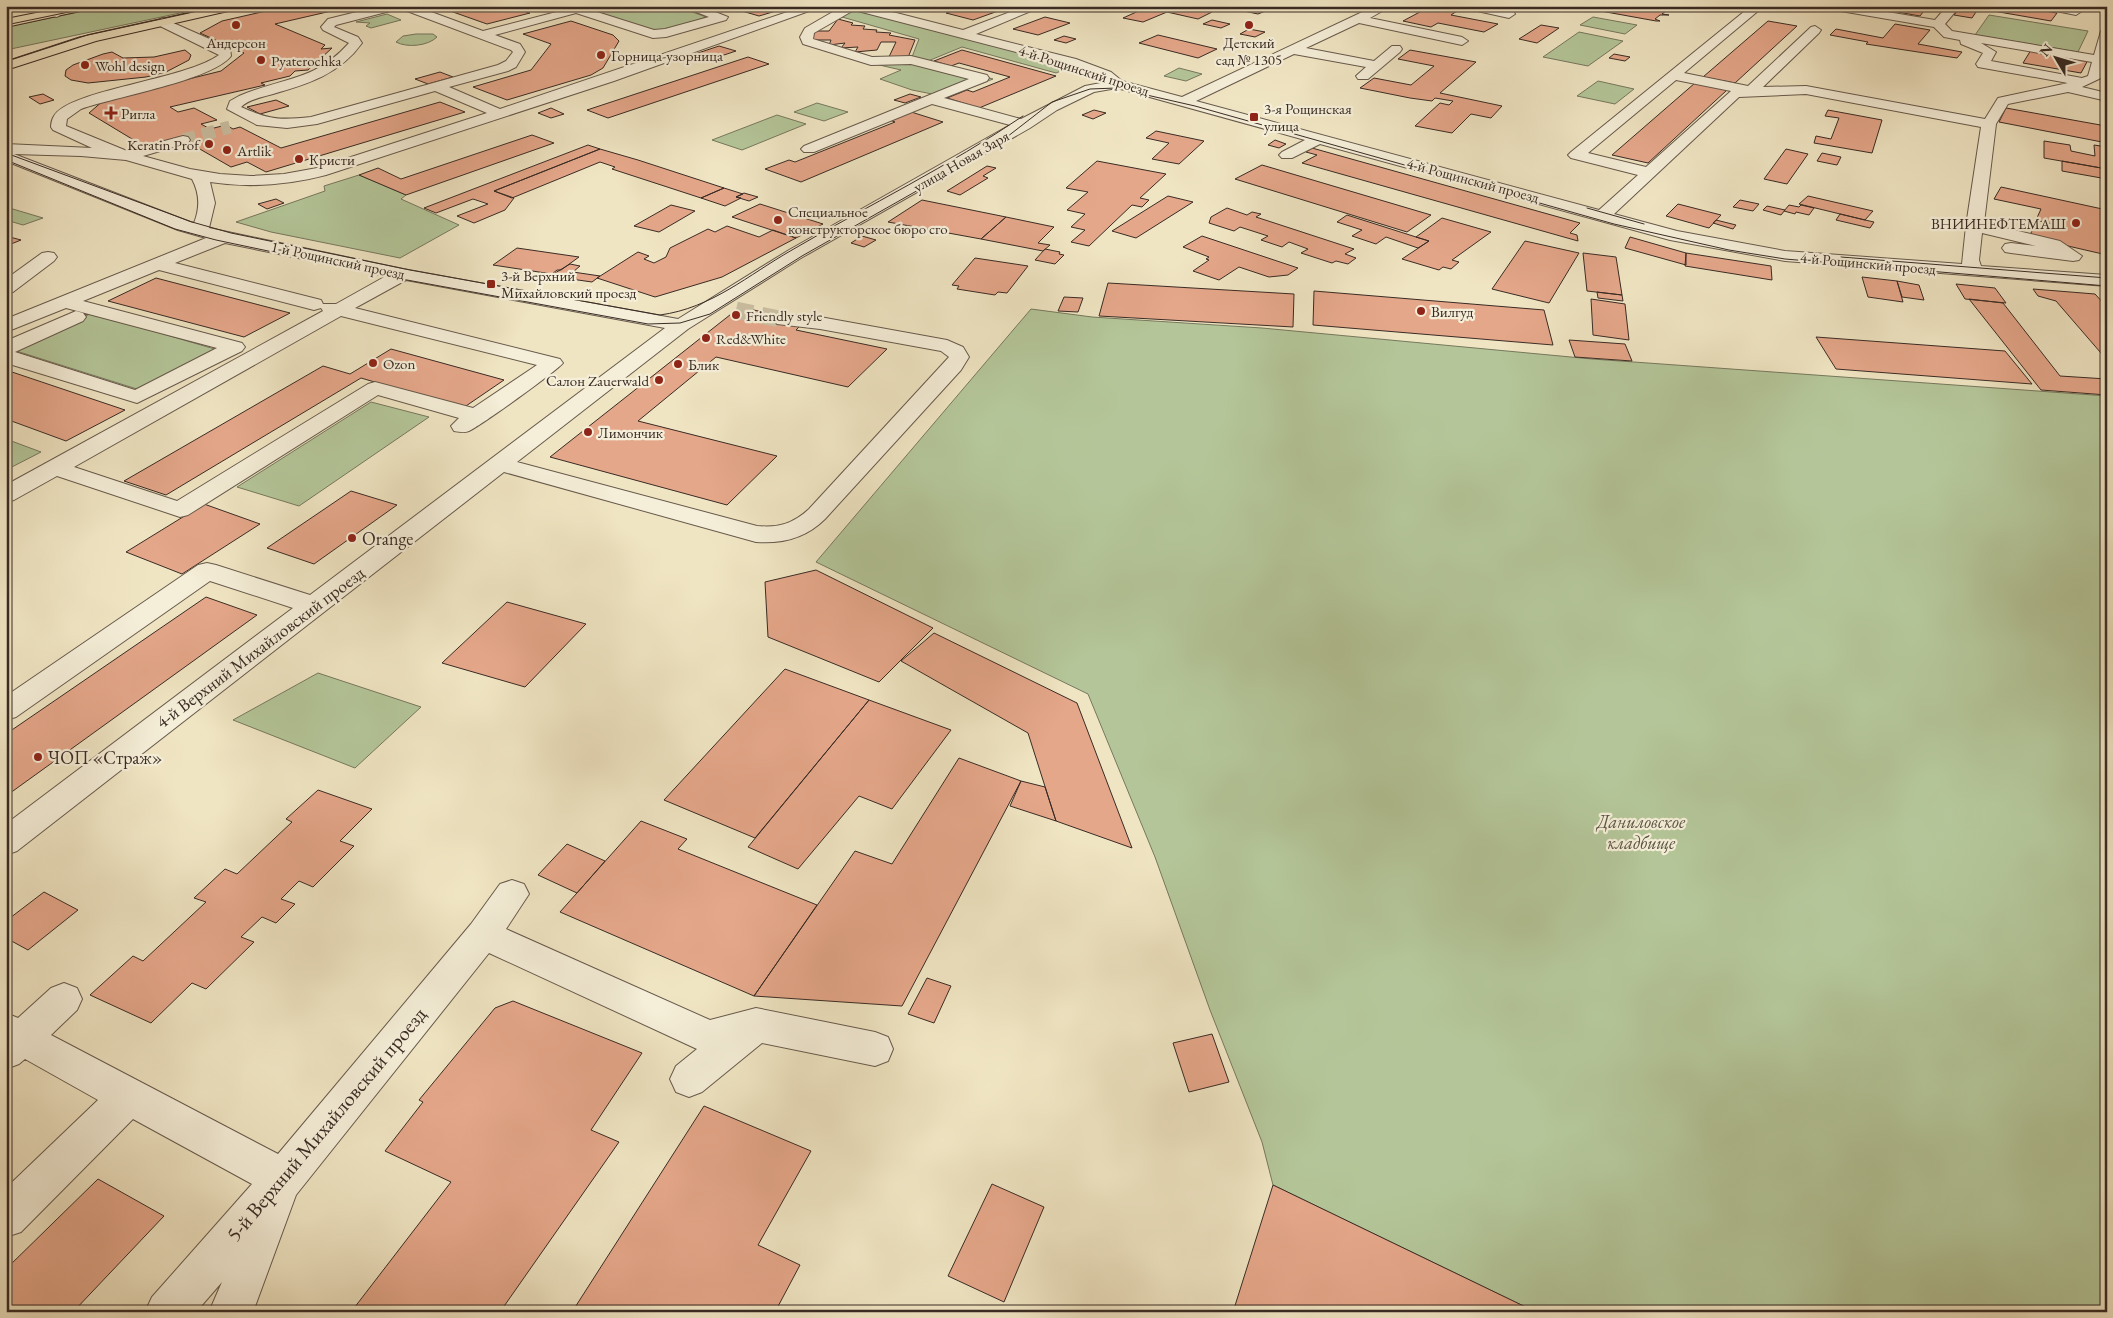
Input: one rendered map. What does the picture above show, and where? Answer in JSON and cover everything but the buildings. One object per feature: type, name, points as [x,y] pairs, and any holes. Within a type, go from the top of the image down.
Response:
[{"type":"main road","points":[[6,23],[54,10],[89,6]]},
{"type":"main road","points":[[6,54],[93,38],[237,6]]},
{"type":"main road","points":[[6,66],[93,38]]},
{"type":"street","points":[[687,6],[736,21]]},
{"type":"street","points":[[162,22],[226,51],[225,56],[213,65],[194,73],[106,96],[70,110],[60,117],[57,124],[65,132],[125,156],[199,177],[243,182],[294,178],[501,114],[817,6]]},
{"type":"street","points":[[810,149],[982,78],[911,60],[871,61],[807,41],[806,37],[809,31],[853,6]]},
{"type":"street","name":"4-й Рощинский проезд","points":[[853,6],[1071,62],[1106,75],[1117,84],[1186,101],[1676,236],[1785,256],[2107,281]]},
{"type":"street","points":[[964,34],[1037,6]]},
{"type":"street","points":[[1186,101],[1385,6]]},
{"type":"street","points":[[1468,6],[1509,14]]},
{"type":"street","points":[[1651,173],[1576,155],[1758,6]]},
{"type":"street","points":[[1829,6],[1943,29],[2101,68]]},
{"type":"street","points":[[1943,29],[1954,6]]},
{"type":"street","points":[[2046,6],[2076,11]]},
{"type":"street","points":[[390,7],[409,8],[482,35],[519,49],[512,64],[437,87],[312,121],[277,124],[256,120],[234,109],[235,104],[249,96],[321,76],[355,45],[354,40],[329,29],[328,25],[339,20],[390,7]]},
{"type":"street","points":[[482,35],[570,8],[649,34],[666,33],[722,17]]},
{"type":"street","points":[[902,18],[923,10]]},
{"type":"street","points":[[1358,19],[1462,41]]},
{"type":"street","points":[[1943,29],[1990,52],[1983,64],[2084,82]]},
{"type":"street","points":[[1751,91],[1815,30]]},
{"type":"street","points":[[642,47],[649,34]]},
{"type":"street","points":[[1973,271],[1970,260],[1989,124],[2003,101],[2068,88],[2094,78],[2101,68],[2106,38]]},
{"type":"street","points":[[1358,80],[1396,49]]},
{"type":"street","points":[[1293,50],[1377,65]]},
{"type":"street","points":[[1673,75],[1751,91]]},
{"type":"street","name":"улица Новая Заря","points":[[681,325],[795,254],[1025,125],[1048,109],[1090,90],[1117,84]]},
{"type":"street","points":[[437,87],[501,114]]},
{"type":"street","points":[[2068,88],[2107,97]]},
{"type":"street","points":[[1602,216],[1735,94],[1751,91],[1806,90],[1989,124]]},
{"type":"street","points":[[931,99],[1025,125]]},
{"type":"street","points":[[1048,109],[1069,116]]},
{"type":"street","points":[[238,125],[256,120]]},
{"type":"street","points":[[1287,155],[1319,138]]},
{"type":"street","points":[[6,149],[81,151],[125,156],[183,140]]},
{"type":"street","name":"1-й Рощинский проезд","points":[[6,156],[199,230],[223,237],[403,274],[681,325]]},
{"type":"street","points":[[6,174],[28,165]]},
{"type":"street","points":[[199,177],[208,199],[205,218],[199,230]]},
{"type":"street","points":[[1974,226],[2054,245],[2074,256],[2011,248]]},
{"type":"street","points":[[6,326],[223,237]]},
{"type":"street","points":[[795,254],[817,259]]},
{"type":"street","points":[[6,288],[48,257]]},
{"type":"street","points":[[55,468],[180,510],[375,388],[469,421],[553,363],[157,264]]},
{"type":"street","points":[[6,495],[403,274]]},
{"type":"street","points":[[64,302],[93,308],[235,347]]},
{"type":"street","points":[[6,356],[138,398],[314,304]]},
{"type":"street","points":[[714,305],[736,310]]},
{"type":"street","points":[[6,349],[93,308]]},
{"type":"street","points":[[500,464],[756,534],[783,534],[799,529],[817,514],[954,366],[959,357],[956,351],[946,346],[820,323],[784,320]]},
{"type":"street","name":"4-й Верхний Михайловский проезд","points":[[6,842],[681,325]]},
{"type":"street","points":[[6,710],[207,571],[314,606]]},
{"type":"street","name":"5-й Верхний Михайловский проезд","points":[[167,1312],[282,1179],[483,934],[512,894]]},
{"type":"street","points":[[483,934],[709,1037],[756,1025],[874,1049]]},
{"type":"street","points":[[64,999],[12,1040],[129,1096],[282,1179],[231,1312]]},
{"type":"street","points":[[688,1079],[756,1025]]},
{"type":"street","points":[[6,1217],[129,1096]]},
{"type":"green space","points":[[108,6],[213,6],[6,50],[6,27]]},
{"type":"green space","points":[[576,6],[676,6],[706,17],[673,29],[654,31]]},
{"type":"green space","points":[[854,8],[1058,63],[1068,68],[1056,73],[962,47],[928,61],[993,79],[947,97],[912,90],[880,79],[901,70],[875,64],[912,57],[919,39],[842,17]]},
{"type":"green space","points":[[387,14],[401,20],[371,28],[366,26],[370,23],[356,22]]},
{"type":"green space","points":[[1989,15],[2088,31],[2078,52],[1975,35]]},
{"type":"green space","points":[[1593,17],[1637,25],[1625,34],[1580,25]]},
{"type":"green space","points":[[1579,32],[1623,41],[1588,66],[1543,57]]},
{"type":"green space","points":[[433,34],[437,37],[417,45],[406,45],[396,42],[403,36]]},
{"type":"green space","points":[[1179,68],[1202,74],[1186,81],[1164,76]]},
{"type":"green space","points":[[1598,81],[1634,89],[1615,104],[1577,96]]},
{"type":"green space","points":[[817,103],[848,112],[824,121],[794,112]]},
{"type":"green space","points":[[777,115],[806,124],[742,150],[712,140]]},
{"type":"green space","points":[[359,175],[406,195],[401,199],[459,225],[400,258],[271,232],[236,222],[325,191],[324,186]]},
{"type":"green space","points":[[6,207],[43,218],[23,225],[6,220]]},
{"type":"green space","name":"Даниловское кладбище","points":[[1031,309],[1092,317],[1262,328],[1592,359],[2107,396],[2107,1312],[1536,1312],[1273,1185],[1262,1142],[1210,1010],[1155,857],[1088,694],[816,562]]},
{"type":"green space","points":[[92,313],[218,350],[140,390],[13,350]]},
{"type":"green space","points":[[371,402],[429,417],[299,506],[237,487]]},
{"type":"green space","points":[[6,439],[41,452],[6,470]]},
{"type":"green space","points":[[318,673],[421,707],[355,768],[233,720]]},
{"type":"tunnel","points":[[183,140],[230,127]]},
{"type":"tunnel","points":[[736,310],[784,320]]},
{"type":"tram line","points":[[6,25],[98,6]]},
{"type":"tram line","points":[[6,61],[79,37],[221,6]]},
{"type":"tram line","points":[[6,160],[175,229],[216,240],[396,278],[648,324],[680,323],[710,314],[802,256],[994,147],[1052,102],[1090,89],[1116,88],[1195,106],[1614,224],[1729,250],[1785,259],[2107,286]]},
{"type":"tram line","points":[[6,153],[192,222],[231,233],[410,270],[660,315],[679,311],[713,298],[792,250],[967,152],[1023,116]]},
{"type":"tram line","points":[[1587,208],[1644,224]]},
{"type":"tram line","points":[[1841,257],[2107,278]]},
{"type":"place","name":"Андерсон","points":[[236,25]]},
{"type":"place","name":"Детский сад № 1305","points":[[1249,25]]},
{"type":"place","name":"Горница-узорница","points":[[601,55]]},
{"type":"place","name":"Pyaterochka","points":[[261,60]]},
{"type":"place","name":"Wohl design","points":[[85,65]]},
{"type":"place","name":"Ригла","points":[[111,113]]},
{"type":"place","name":"3-я Рощинская улица","points":[[1254,117]]},
{"type":"place","name":"Keratin Prof","points":[[209,144]]},
{"type":"place","name":"Artlik","points":[[227,150]]},
{"type":"place","name":"Кристи","points":[[299,159]]},
{"type":"place","name":"Специальное конструкторское бюро сго","points":[[778,220]]},
{"type":"place","name":"ВНИИНЕФТЕМАШ","points":[[2076,223]]},
{"type":"place","name":"3-й Верхний Михайловский проезд","points":[[491,284]]},
{"type":"place","name":"Вилгуд","points":[[1421,311]]},
{"type":"place","name":"Friendly style","points":[[736,315]]},
{"type":"place","name":"Red&White","points":[[706,338]]},
{"type":"place","name":"Ozon","points":[[373,363]]},
{"type":"place","name":"Блик","points":[[678,364]]},
{"type":"place","name":"Салон Zauerwald","points":[[659,380]]},
{"type":"place","name":"Лимончик","points":[[588,432]]},
{"type":"place","name":"Orange","points":[[352,538]]},
{"type":"place","name":"ЧОП «Страж»","points":[[38,757]]}]
